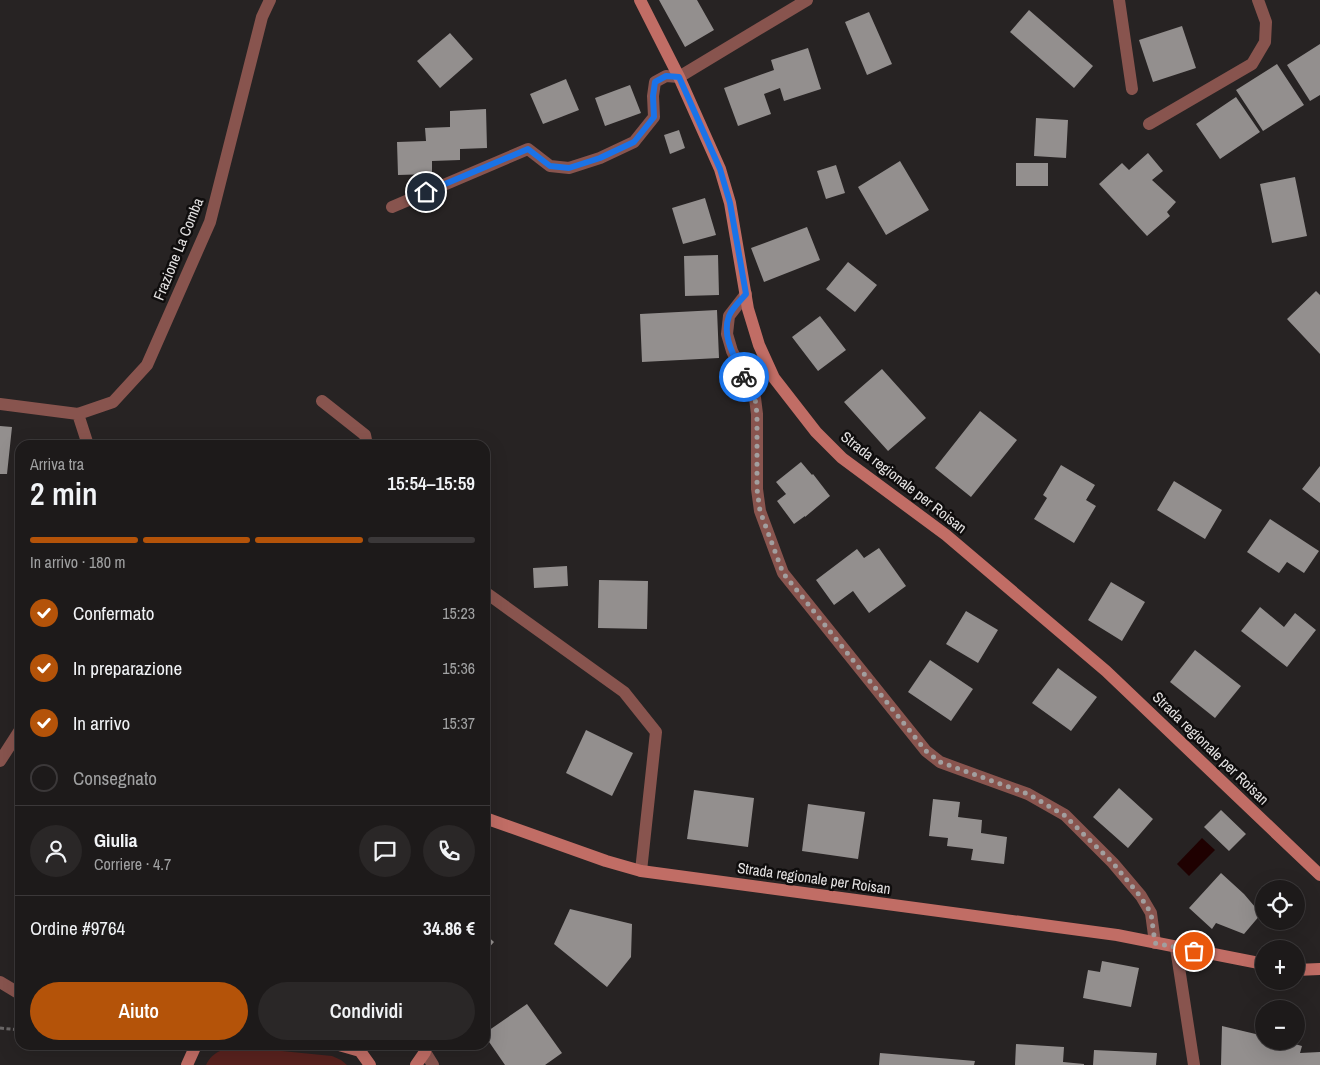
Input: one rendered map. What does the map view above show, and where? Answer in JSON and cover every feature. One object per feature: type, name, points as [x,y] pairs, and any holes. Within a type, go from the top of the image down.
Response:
[{"type":"main road","name":"Strada regionale per Roisan","points":[[640,0],[679,77],[720,169],[730,203],[748,309],[759,345],[774,378],[816,432],[842,458],[946,535],[1106,670],[1320,875]]},
{"type":"main road","name":"Strada regionale per Roisan","points":[[490,820],[606,862],[641,871],[1117,935],[1255,962]]},
{"type":"main road","points":[[1305,970],[1320,969]]},
{"type":"main road","points":[[187,1065],[192,1050]]},
{"type":"main road","points":[[361,1050],[370,1065]]},
{"type":"main road","points":[[416,1065],[425,1050]]},
{"type":"street","name":"Frazione La Comba","points":[[78,414],[113,402],[147,366],[210,222],[262,17],[270,0]]},
{"type":"street","points":[[392,207],[528,149],[550,166],[569,168],[600,158],[634,142],[654,117],[653,96],[655,82],[666,76],[679,77],[807,0]]},
{"type":"street","points":[[1119,0],[1132,89]]},
{"type":"street","points":[[1149,124],[1252,64],[1265,42],[1266,22],[1258,0]]},
{"type":"street","points":[[746,294],[729,316],[727,334],[732,351],[755,398],[757,414],[757,489],[760,511],[783,573],[926,751],[940,762],[1028,794],[1064,815],[1113,863],[1140,896],[1151,913],[1155,943]]},
{"type":"street","points":[[322,401],[365,435],[366,440]]},
{"type":"street","points":[[0,404],[78,414],[86,440]]},
{"type":"street","points":[[490,596],[624,692],[656,732],[641,871]]},
{"type":"street","points":[[0,761],[15,738]]},
{"type":"street","points":[[1176,948],[1194,1065]]},
{"type":"street","points":[[0,982],[15,991]]},
{"type":"street","points":[[426,1050],[433,1065]]},
{"type":"path","points":[[0,1028],[15,1030]]},
{"type":"shaded area","points":[[1202,838],[1215,850],[1189,876],[1177,864]]},
{"type":"shaded area","points":[[271,1050],[332,1056],[347,1065],[206,1065],[212,1056],[220,1051]]},
{"type":"building","points":[[659,0],[697,0],[714,30],[685,47]]},
{"type":"building","points":[[1029,10],[1093,66],[1074,88],[1010,32]]},
{"type":"building","points":[[869,12],[892,64],[867,75],[845,22]]},
{"type":"building","points":[[1182,26],[1196,68],[1153,82],[1139,40]]},
{"type":"building","points":[[450,33],[473,59],[440,88],[417,61]]},
{"type":"building","points":[[1320,44],[1320,95],[1310,101],[1287,65]]},
{"type":"building","points":[[808,48],[821,89],[784,101],[780,88],[764,94],[771,114],[738,126],[724,88],[774,70],[771,60]]},
{"type":"building","points":[[1277,64],[1304,105],[1263,131],[1236,90]]},
{"type":"building","points":[[566,79],[579,110],[543,124],[530,94]]},
{"type":"building","points":[[630,85],[641,113],[605,126],[595,98]]},
{"type":"building","points":[[1236,97],[1260,132],[1220,159],[1196,124]]},
{"type":"building","points":[[486,109],[487,148],[460,149],[460,160],[432,161],[432,174],[398,175],[397,142],[426,141],[425,128],[450,127],[450,111]]},
{"type":"building","points":[[1036,118],[1068,120],[1066,158],[1034,156]]},
{"type":"building","points":[[679,130],[685,148],[670,154],[664,135]]},
{"type":"building","points":[[1148,153],[1163,171],[1152,180],[1176,202],[1167,212],[1170,216],[1147,236],[1099,184],[1122,163],[1129,170]]},
{"type":"building","points":[[900,161],[929,210],[886,235],[858,187]]},
{"type":"building","points":[[1016,163],[1048,163],[1048,186],[1016,186]]},
{"type":"building","points":[[836,165],[845,193],[826,199],[817,171]]},
{"type":"building","points":[[1295,177],[1307,236],[1272,243],[1260,184]]},
{"type":"building","points":[[705,198],[716,235],[683,244],[672,208]]},
{"type":"building","points":[[807,227],[820,260],[764,282],[751,248]]},
{"type":"building","points":[[718,255],[719,295],[685,296],[684,256]]},
{"type":"building","points":[[848,262],[877,285],[855,312],[826,289]]},
{"type":"building","points":[[1316,291],[1320,295],[1320,354],[1287,319]]},
{"type":"building","points":[[717,310],[719,358],[642,362],[640,314]]},
{"type":"building","points":[[820,316],[846,350],[818,371],[792,337]]},
{"type":"building","points":[[882,369],[926,418],[888,451],[844,402]]},
{"type":"building","points":[[980,411],[1017,440],[971,497],[935,468]]},
{"type":"building","points":[[0,426],[12,427],[7,474],[0,474]]},
{"type":"building","points":[[801,462],[830,496],[794,524],[777,501],[786,494],[776,482]]},
{"type":"building","points":[[1061,465],[1095,485],[1086,500],[1096,506],[1074,543],[1034,519],[1047,498],[1043,495]]},
{"type":"building","points":[[1320,466],[1320,503],[1302,489]]},
{"type":"building","points":[[1174,481],[1222,510],[1205,539],[1157,510]]},
{"type":"building","points":[[1270,519],[1319,551],[1304,573],[1287,562],[1279,573],[1247,552]]},
{"type":"building","points":[[879,548],[906,586],[869,613],[853,591],[834,605],[816,580],[857,549],[864,558]]},
{"type":"building","points":[[567,566],[568,586],[534,588],[533,568]]},
{"type":"building","points":[[599,580],[648,581],[647,629],[598,628]]},
{"type":"building","points":[[1111,582],[1145,602],[1122,641],[1088,620]]},
{"type":"building","points":[[1260,607],[1284,627],[1295,613],[1316,630],[1287,667],[1241,631]]},
{"type":"building","points":[[966,611],[998,630],[978,663],[946,644]]},
{"type":"building","points":[[1195,650],[1241,686],[1215,718],[1170,682]]},
{"type":"building","points":[[930,660],[973,689],[951,721],[908,692]]},
{"type":"building","points":[[1058,668],[1097,697],[1071,731],[1032,703]]},
{"type":"building","points":[[586,730],[633,753],[612,796],[566,773]]},
{"type":"building","points":[[1119,788],[1153,819],[1128,848],[1093,817]]},
{"type":"building","points":[[694,790],[754,798],[748,847],[687,839]]},
{"type":"building","points":[[933,799],[960,802],[958,817],[982,820],[981,833],[1007,837],[1004,864],[971,860],[973,849],[947,846],[948,838],[929,836]]},
{"type":"building","points":[[808,804],[865,812],[858,859],[802,851]]},
{"type":"building","points":[[1221,810],[1246,834],[1229,851],[1204,827]]},
{"type":"building","points":[[1221,873],[1255,907],[1255,921],[1244,934],[1216,923],[1212,929],[1189,908]]},
{"type":"building","points":[[570,909],[632,924],[631,957],[607,987],[554,944]]},
{"type":"building","points":[[490,938],[494,942],[490,946]]},
{"type":"building","points":[[1102,961],[1139,968],[1131,1007],[1083,998],[1088,970],[1100,972]]},
{"type":"building","points":[[527,1004],[562,1053],[545,1065],[505,1065],[490,1043],[490,1030]]},
{"type":"building","points":[[1222,1026],[1255,1034],[1255,1050],[1301,1050],[1300,1053],[1320,1052],[1320,1065],[1221,1065]]},
{"type":"building","points":[[1016,1044],[1064,1047],[1063,1062],[1084,1065],[1015,1065]]},
{"type":"building","points":[[1094,1050],[1157,1053],[1156,1065],[1093,1065]]},
{"type":"building","points":[[880,1053],[975,1061],[974,1065],[879,1065]]},
{"type":"way so far","points":[[744,377],[755,398],[757,414],[757,489],[760,511],[783,573],[926,751],[940,762],[1028,794],[1064,815],[1113,863],[1140,896],[1151,913],[1155,943],[1194,951]]},
{"type":"route","points":[[426,192],[528,149],[550,166],[569,168],[600,158],[634,142],[654,117],[653,96],[655,82],[666,76],[679,77],[720,169],[730,203],[746,294],[729,316],[727,334],[732,351],[744,377]]}]
